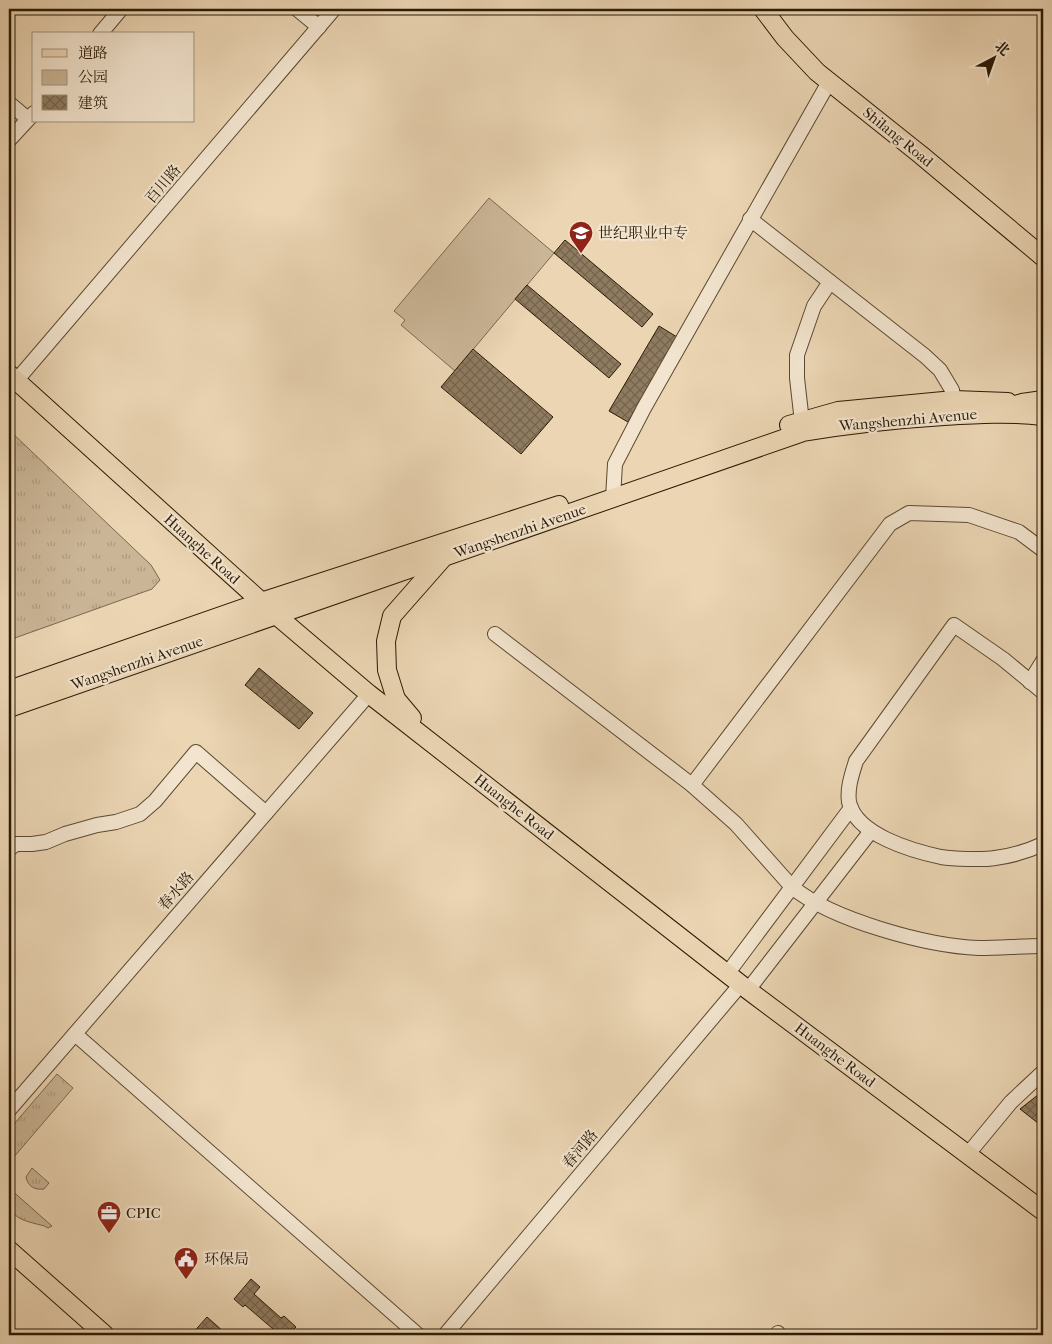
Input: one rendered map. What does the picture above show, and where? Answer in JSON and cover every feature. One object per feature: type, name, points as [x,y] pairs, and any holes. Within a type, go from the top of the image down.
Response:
[{"type":"main road","name":"Shilang Road","points":[[762,9],[816,72],[921,155],[1043,257]]},
{"type":"main road","name":"Shilang Road","points":[[773,9],[811,56],[851,94],[968,187],[1043,250]]},
{"type":"main road","name":"Huanghe Road","points":[[12,378],[261,602],[369,694],[739,983],[1042,1210]]},
{"type":"main road","points":[[955,407],[1043,400]]},
{"type":"main road","points":[[989,413],[1022,403],[1043,405]]},
{"type":"main road","name":"Wangshenzhi Avenue","points":[[9,708],[444,557],[614,492],[802,426],[861,422],[955,407],[989,413],[1043,416]]},
{"type":"main road","points":[[9,690],[261,602],[614,492]]},
{"type":"main road","points":[[431,742],[396,699],[387,670],[386,642],[392,616],[444,557]]},
{"type":"main road","points":[[9,1250],[106,1335]]},
{"type":"main road","points":[[9,1265],[87,1335]]},
{"type":"street","points":[[102,32],[121,9]]},
{"type":"street","points":[[297,9],[319,27]]},
{"type":"street","name":"百川路","points":[[12,378],[334,9]]},
{"type":"street","points":[[614,492],[615,464],[624,446],[828,82]]},
{"type":"street","points":[[9,103],[31,116],[9,140]]},
{"type":"street","points":[[750,219],[925,356],[940,370],[952,390],[955,407]]},
{"type":"street","points":[[802,426],[797,378],[797,355],[814,306],[830,282]]},
{"type":"street","points":[[692,785],[890,524],[909,513],[969,515],[1019,532],[1043,550]]},
{"type":"street","points":[[1043,692],[1003,659],[954,624],[856,761],[850,780],[849,802],[859,820],[871,831],[886,839],[943,857],[994,858],[1031,850],[1043,844]]},
{"type":"street","points":[[495,634],[692,785],[736,824],[802,896],[868,924],[919,939],[978,948],[1043,946]]},
{"type":"street","points":[[1030,682],[1043,661]]},
{"type":"street","name":"春水路","points":[[9,1110],[369,694]]},
{"type":"street","points":[[9,850],[16,844],[46,842],[65,834],[116,822],[140,814],[156,801],[196,752],[266,813]]},
{"type":"street","points":[[739,983],[792,887],[852,808]]},
{"type":"street","points":[[739,983],[816,903],[871,831]]},
{"type":"street","name":"春河路","points":[[445,1335],[739,983]]},
{"type":"street","points":[[75,1034],[418,1335]]},
{"type":"street","points":[[968,1154],[1012,1102],[1043,1072]]},
{"type":"green space","points":[[489,198],[554,253],[455,371],[401,325],[405,320],[394,311]]},
{"type":"green space","points":[[9,430],[151,565],[160,580],[152,589],[12,639],[9,629]]},
{"type":"green space","points":[[57,1074],[73,1088],[13,1158],[9,1155],[9,1130]]},
{"type":"green space","points":[[32,1168],[49,1183],[44,1189],[35,1188],[28,1183],[26,1177]]},
{"type":"green space","points":[[9,1188],[52,1226],[48,1228],[25,1221],[15,1215],[12,1212]]},
{"type":"building","points":[[565,240],[653,314],[642,327],[554,253]]},
{"type":"building","points":[[527,285],[621,364],[609,378],[515,299]]},
{"type":"building","points":[[659,326],[677,337],[628,422],[609,411]]},
{"type":"building","points":[[473,349],[553,417],[521,454],[441,387]]},
{"type":"building","points":[[259,668],[313,713],[299,729],[245,685]]},
{"type":"building","points":[[1043,1091],[1043,1127],[1020,1109]]},
{"type":"building","points":[[251,1279],[260,1287],[254,1294],[281,1318],[284,1316],[296,1327],[294,1329],[302,1335],[280,1335],[245,1305],[243,1307],[234,1299]]},
{"type":"building","points":[[207,1317],[224,1332],[221,1335],[191,1335]]},
{"type":"place","name":"世纪职业中专","points":[[581,254]]},
{"type":"place","name":"CPIC","points":[[109,1234]]},
{"type":"place","name":"环保局","points":[[186,1280]]}]
